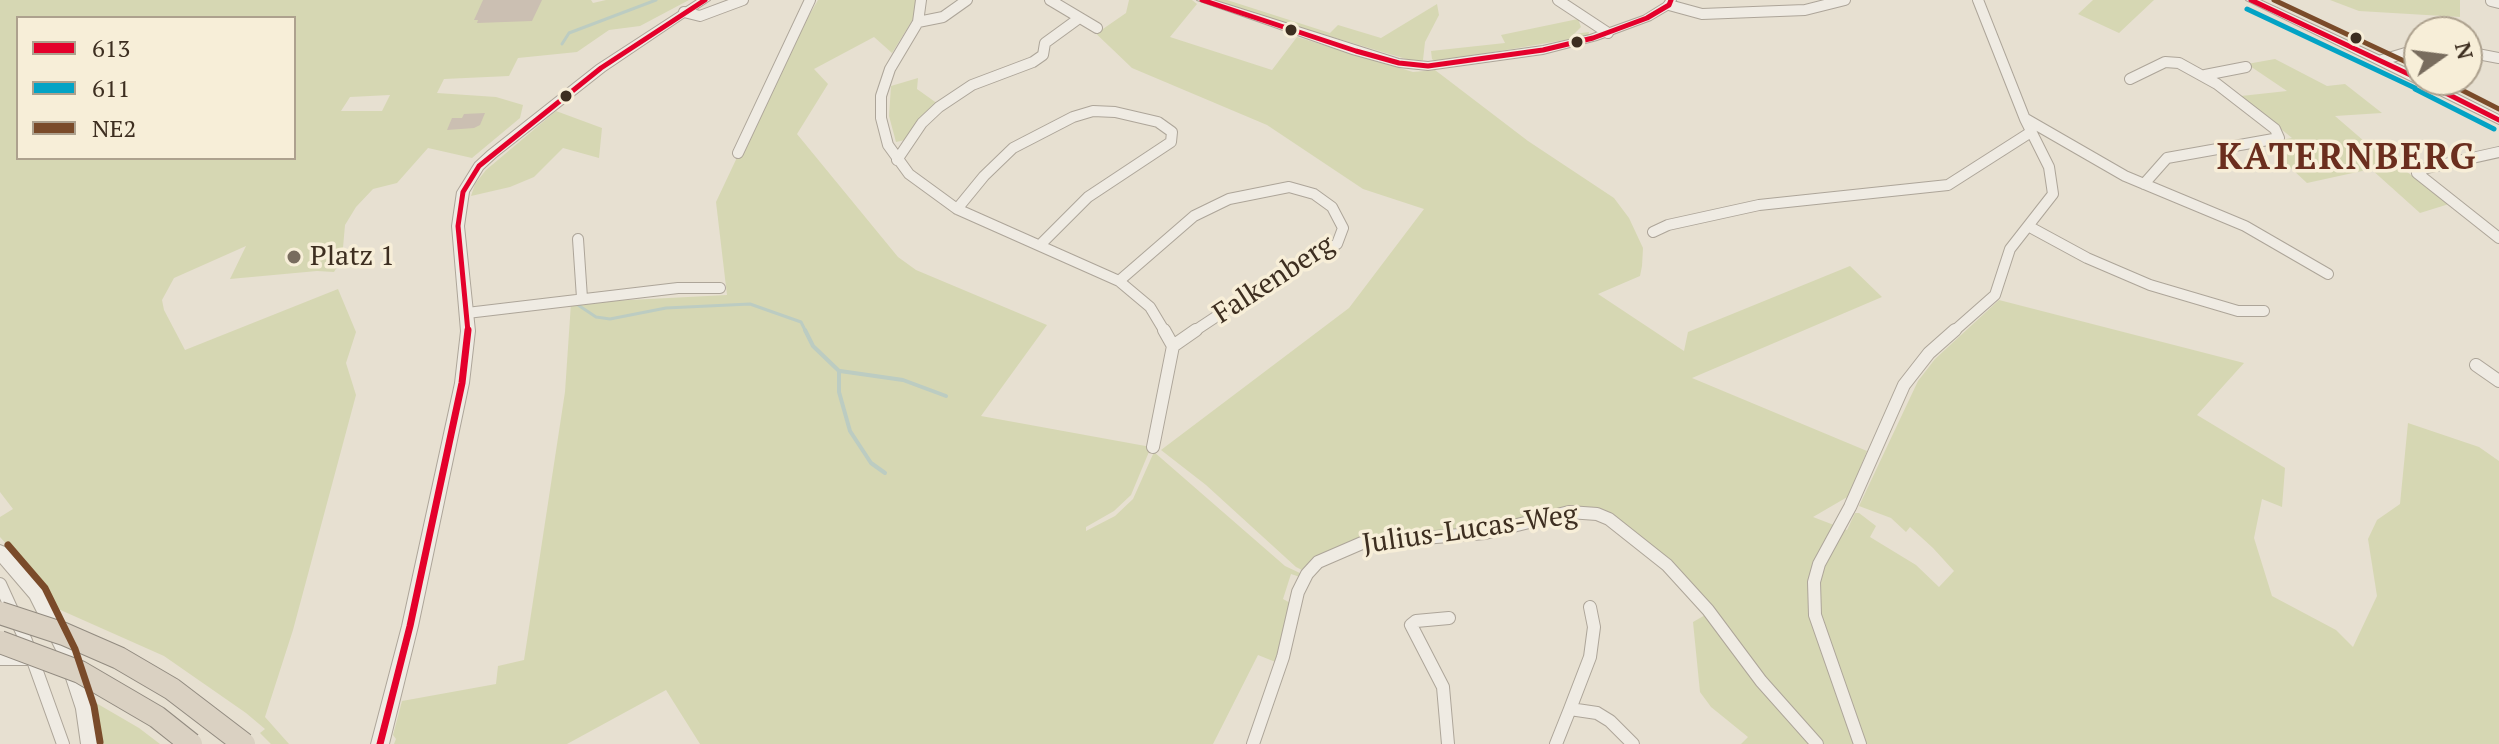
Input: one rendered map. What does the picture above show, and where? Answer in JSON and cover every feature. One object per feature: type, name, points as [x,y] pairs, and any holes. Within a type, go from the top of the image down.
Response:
[{"type":"highway","points":[[0,613],[64,634],[119,658],[172,689],[244,744]]},
{"type":"highway","points":[[0,642],[80,672],[157,717],[191,744]]},
{"type":"street","points":[[380,744],[412,618],[458,405],[465,359],[467,313],[458,226],[461,199],[469,180],[492,154],[601,68],[705,0]]},
{"type":"street","points":[[684,12],[696,17],[743,0]]},
{"type":"street","points":[[738,153],[810,0]]},
{"type":"street","points":[[921,0],[918,22],[890,69],[881,96],[883,132],[897,160],[927,190],[957,209],[1119,281],[1150,307],[1173,346],[1153,447]]},
{"type":"street","points":[[918,22],[943,17],[967,0]]},
{"type":"street","points":[[1050,0],[1097,28]]},
{"type":"street","points":[[1202,0],[1356,51],[1415,65],[1443,65],[1543,50],[1638,23],[1670,3],[1702,14],[1805,10],[1845,0]]},
{"type":"street","points":[[1558,0],[1608,33]]},
{"type":"street","points":[[1860,744],[1815,615],[1815,575],[1824,552],[1850,507],[1904,385],[1929,353],[1995,295],[2010,249],[2051,199],[2053,189],[2049,167],[2025,119],[1978,0]]},
{"type":"street","points":[[2251,0],[2403,71]]},
{"type":"street","points":[[2491,1],[2499,3]]},
{"type":"street","points":[[897,160],[922,123],[939,107],[972,85],[1024,67],[1043,55],[1045,43],[1078,19]]},
{"type":"street","points":[[2382,60],[2403,54]]},
{"type":"street","points":[[2130,79],[2172,61],[2205,75],[2275,129],[2279,138],[2167,158],[2144,184]]},
{"type":"street","points":[[2205,75],[2246,67]]},
{"type":"street","points":[[2452,96],[2499,120]]},
{"type":"street","points":[[957,209],[984,176],[1013,148],[1073,117],[1093,111],[1115,112],[1158,122],[1172,132],[1171,142],[1101,187],[1059,223],[1040,245]]},
{"type":"street","points":[[2025,119],[2099,163],[2245,226],[2328,274]]},
{"type":"street","points":[[1653,232],[1668,225],[1759,205],[1948,185],[2031,132]]},
{"type":"street","points":[[2499,152],[2418,170],[2417,173],[2499,238]]},
{"type":"street","name":"Falkenberg","points":[[1119,281],[1186,222],[1229,199],[1272,188],[1296,188],[1314,194],[1332,207],[1343,228],[1337,244],[1267,283],[1173,346]]},
{"type":"street","points":[[2028,226],[2087,258],[2150,285],[2238,311],[2264,311]]},
{"type":"street","points":[[578,239],[582,298]]},
{"type":"street","points":[[467,313],[678,288],[720,288]]},
{"type":"street","points":[[2476,365],[2499,381]]},
{"type":"street","name":"Julius-Lucas-Weg","points":[[1253,744],[1283,657],[1298,592],[1307,574],[1318,562],[1362,543],[1485,533],[1569,512],[1597,514],[1609,519],[1667,565],[1708,610],[1761,681],[1817,744]]},
{"type":"street","points":[[0,552],[36,593],[66,653],[84,709],[90,744]]},
{"type":"street","points":[[0,584],[63,744]]},
{"type":"street","points":[[1556,744],[1590,657],[1594,627],[1590,607]]},
{"type":"street","points":[[1448,744],[1443,687],[1411,625],[1416,621],[1449,618]]},
{"type":"street","points":[[0,659],[32,660]]},
{"type":"street","points":[[1570,709],[1597,713],[1610,721],[1633,744]]},
{"type":"green space","points":[[0,0],[591,0],[593,3],[606,0],[689,0],[640,26],[609,30],[577,52],[518,58],[509,76],[444,79],[437,93],[496,97],[523,105],[520,118],[472,158],[428,148],[397,183],[373,189],[345,225],[342,259],[334,272],[230,279],[246,246],[174,278],[162,300],[185,350],[338,289],[356,332],[346,363],[356,395],[293,630],[265,717],[289,744],[271,744],[260,733],[265,729],[246,713],[164,656],[56,608],[27,567],[0,537],[0,517],[13,509],[0,492]],"holes":[[[390,95],[382,111],[341,111],[350,97]]]},
{"type":"green space","points":[[818,0],[915,0],[915,16],[892,53],[874,37],[814,69],[828,84],[797,134],[898,257],[916,270],[1047,325],[981,416],[1151,447],[1131,495],[1114,511],[1086,527],[1086,531],[1115,516],[1133,499],[1154,452],[1285,566],[1302,574],[1300,577],[1291,574],[1283,599],[1294,605],[1278,663],[1258,655],[1213,744],[700,744],[666,690],[567,744],[394,744],[396,739],[393,735],[402,701],[496,684],[498,666],[524,660],[565,392],[571,303],[727,295],[716,202],[782,62]]},
{"type":"green space","points":[[1129,0],[1192,0],[1197,4],[1170,37],[1272,70],[1297,37],[1413,72],[1435,70],[1528,141],[1614,198],[1629,218],[1643,248],[1642,266],[1640,276],[1598,294],[1684,351],[1688,332],[1850,266],[1882,297],[1692,378],[1867,451],[1849,496],[1813,517],[1847,530],[1855,513],[1859,513],[1876,526],[1870,537],[1916,565],[1939,587],[1954,571],[1933,548],[1910,527],[1906,532],[1891,518],[1859,506],[1918,381],[1935,359],[1999,300],[2244,363],[2197,415],[2285,468],[2282,507],[2262,499],[2254,538],[2272,596],[2336,630],[2353,647],[2377,596],[2368,539],[2377,520],[2400,504],[2408,423],[2479,447],[2499,461],[2499,744],[1741,744],[1748,737],[1711,707],[1700,692],[1693,622],[1714,610],[1674,564],[1617,520],[1562,508],[1507,524],[1447,533],[1403,531],[1402,535],[1349,542],[1304,571],[1296,567],[1206,485],[1161,450],[1349,308],[1424,209],[1363,189],[1267,125],[1132,68],[1087,25],[1100,31],[1126,13]]},
{"type":"green space","points":[[1207,0],[1227,0],[1330,33],[1338,25],[1381,38],[1437,4],[1439,15],[1425,42],[1423,60],[1413,61]]},
{"type":"green space","points":[[2093,0],[2154,0],[2119,33],[2078,14]]},
{"type":"green space","points":[[2330,0],[2460,0],[2460,16],[2359,11]]},
{"type":"green space","points":[[1578,19],[1581,27],[1574,34],[1589,32],[1588,36],[1436,62],[1432,59],[1431,51],[1505,43],[1501,35]]},
{"type":"green space","points":[[2275,59],[2327,86],[2345,84],[2382,113],[2335,116],[2386,160],[2398,157],[2404,162],[2398,165],[2449,204],[2420,213],[2371,169],[2307,183],[2264,143],[2292,138],[2241,96],[2287,91],[2247,64]]},
{"type":"green space","points":[[918,78],[917,89],[938,104],[905,140],[896,142],[889,116],[891,86]]},
{"type":"green space","points":[[556,111],[602,128],[599,158],[563,148],[534,177],[510,187],[471,196],[475,184],[486,170]]},
{"type":"green space","points":[[84,696],[139,728],[160,744],[101,744]]},
{"type":"building","points":[[483,0],[542,0],[532,21],[477,23],[478,20],[474,20]]},
{"type":"building","points":[[485,113],[480,125],[474,128],[447,130],[452,118]]},
{"type":"waterway","points":[[562,44],[569,33],[656,0]]},
{"type":"waterway","points":[[578,305],[596,317],[610,319],[666,308],[750,304],[801,322],[813,346],[839,371],[839,392],[850,431],[871,463],[885,473]]},
{"type":"waterway","points":[[840,371],[903,380],[946,396]]},
{"type":"transit line","name":"613","points":[[380,744],[410,626],[462,383],[468,331],[458,226],[463,192],[479,166],[492,154],[601,68],[705,0]]},
{"type":"transit line","name":"613","points":[[1202,0],[1356,51],[1399,63],[1428,66],[1543,50],[1593,38],[1647,18],[1669,5],[1671,0]]},
{"type":"transit line","name":"613","points":[[2251,0],[2403,71]]},
{"type":"transit line","name":"NE2","points":[[2274,0],[2403,60]]},
{"type":"transit line","name":"611","points":[[2247,9],[2403,82]]},
{"type":"transit line","name":"611","points":[[2429,96],[2494,129]]},
{"type":"transit line","name":"613","points":[[2452,96],[2499,120]]},
{"type":"transit line","name":"NE2","points":[[2473,96],[2499,109]]},
{"type":"transit line","name":"NE2","points":[[8,545],[45,588],[75,649],[94,706],[100,742]]},
{"type":"place","name":"Platz 1","points":[[294,257]]},
{"type":"district","name":"KATERNBERG","points":[[2347,159]]}]
